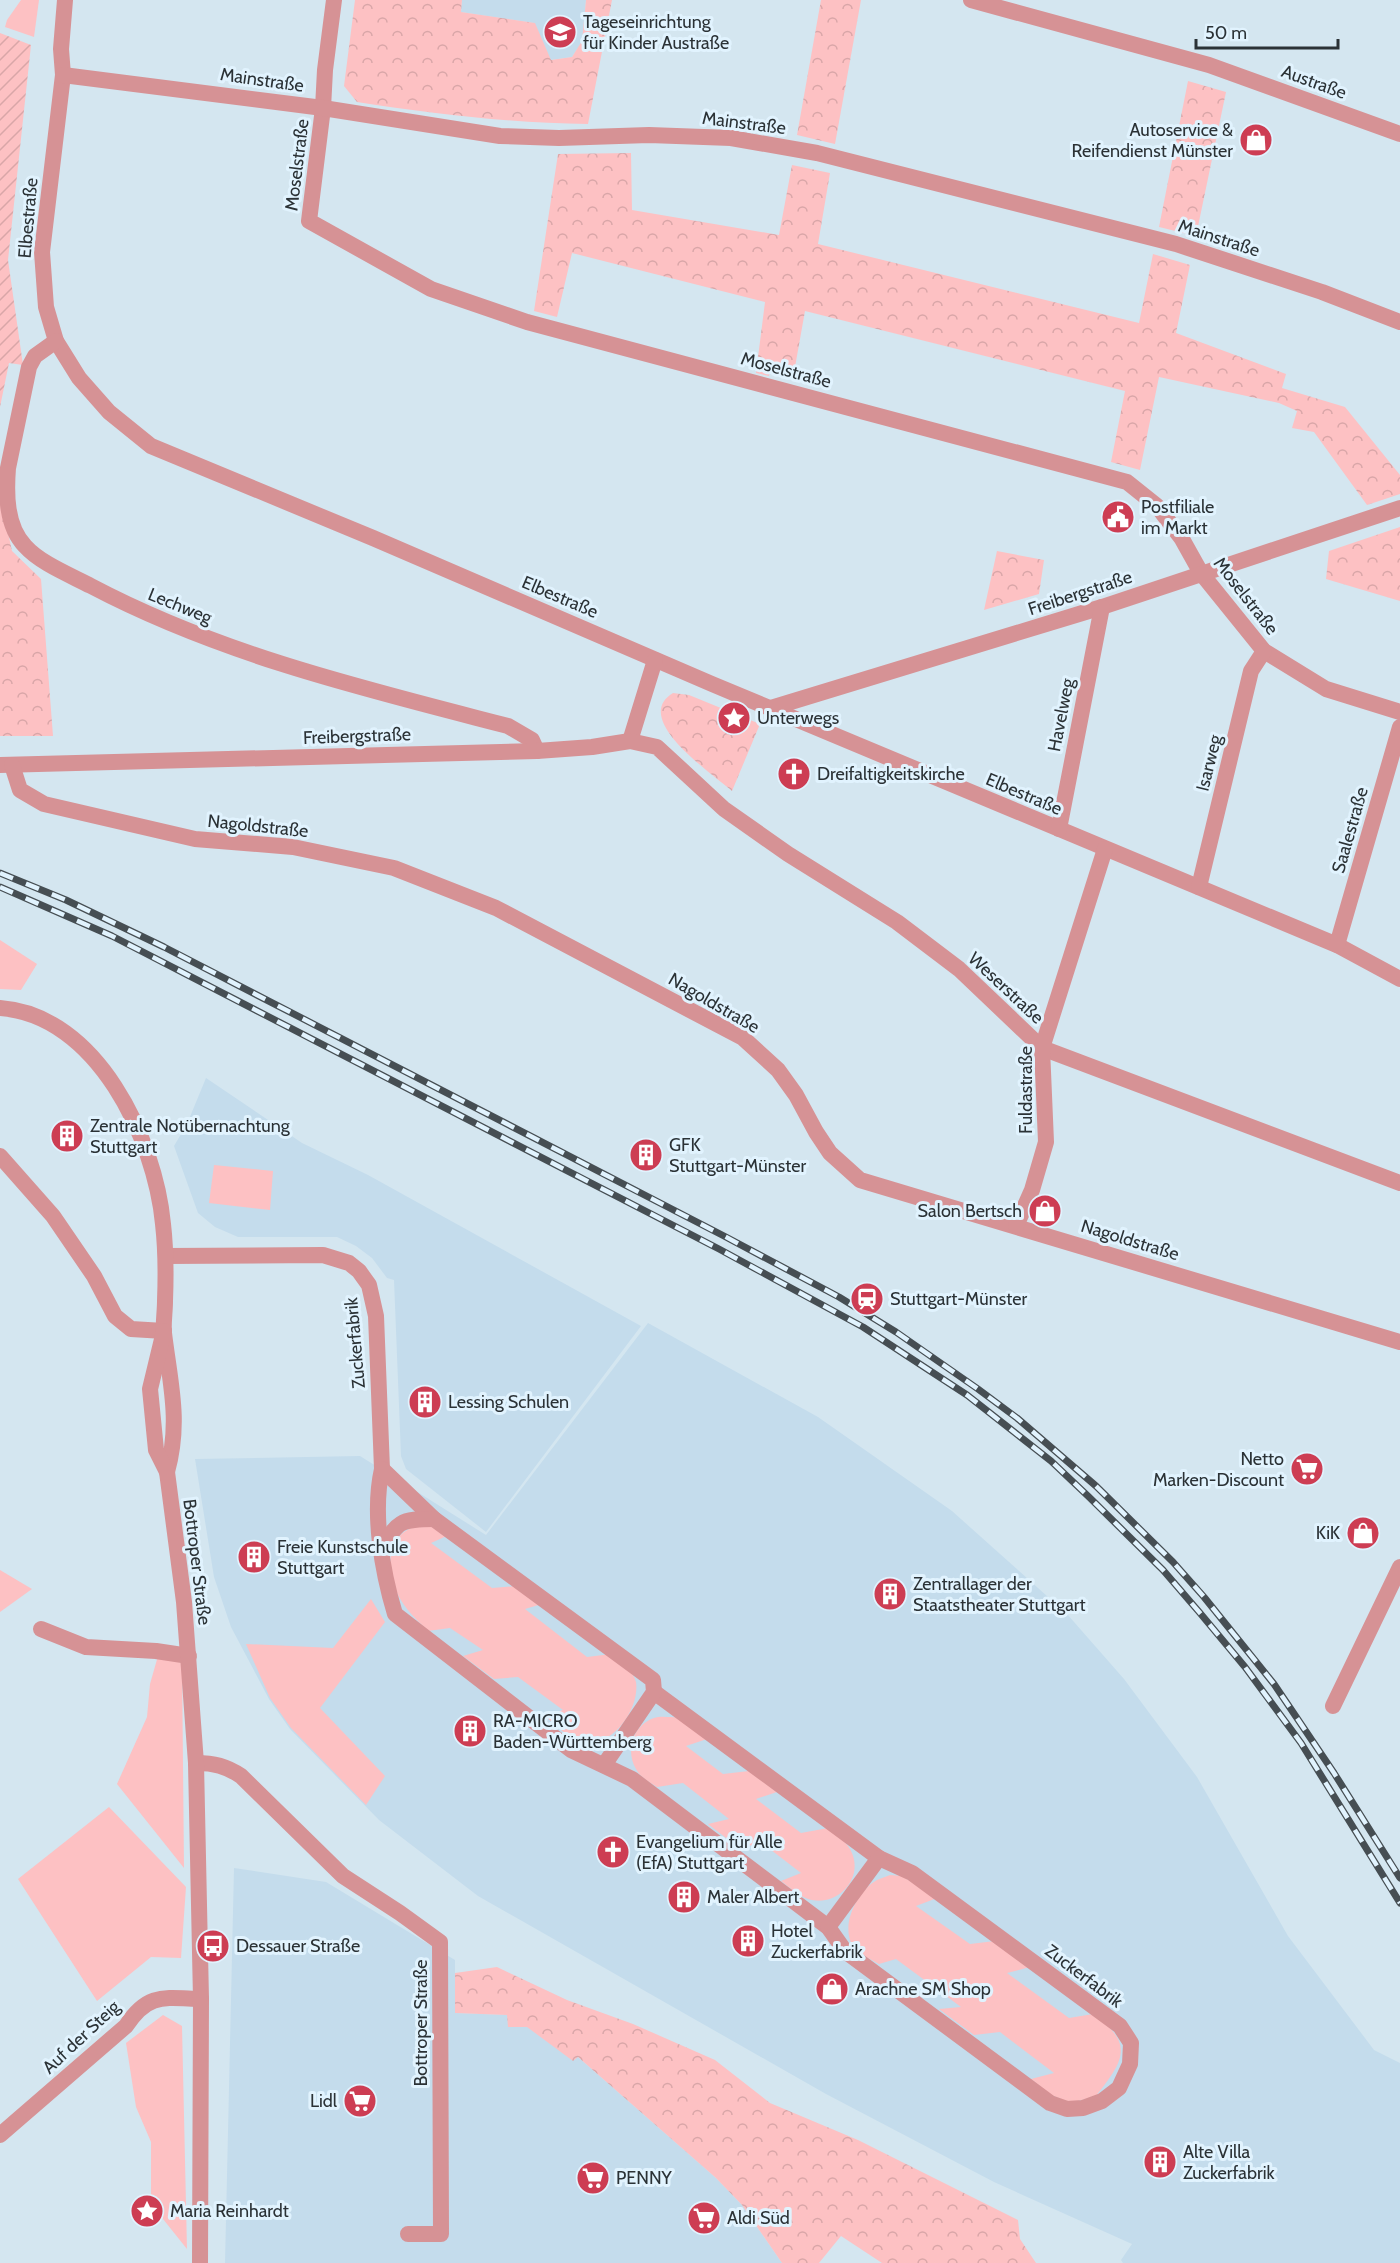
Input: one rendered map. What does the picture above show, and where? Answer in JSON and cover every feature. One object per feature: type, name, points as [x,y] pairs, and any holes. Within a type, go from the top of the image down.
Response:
[{"type":"street","name":"Elbestraße","points":[[65,0],[61,49],[63,75],[42,252],[46,307],[56,342],[79,378],[109,412],[151,446],[1059,830],[1337,945],[1400,979]]},
{"type":"street","name":"Moselstraße","points":[[334,0],[325,70],[324,108],[309,221],[431,289],[527,322],[1127,482],[1157,506],[1182,539],[1201,573],[1264,651],[1326,689],[1400,712]]},
{"type":"street","name":"Austraße","points":[[971,0],[1209,65],[1400,134]]},
{"type":"street","name":"Mainstraße","points":[[63,75],[324,108],[500,136],[559,138],[649,135],[731,138],[817,153],[1176,244],[1322,292],[1400,322]]},
{"type":"street","name":"Lechweg","points":[[56,342],[35,356],[29,367],[8,468],[10,521],[25,547],[54,567],[129,606],[231,648],[332,681],[508,726],[532,740],[537,751]]},
{"type":"street","name":"Freibergstraße","points":[[771,708],[1102,607],[1400,507]]},
{"type":"street","name":"Havelweg","points":[[1059,830],[1102,607]]},
{"type":"street","name":"Isarweg","points":[[1199,887],[1251,671],[1264,651]]},
{"type":"street","points":[[630,741],[655,660]]},
{"type":"street","name":"Saalestraße","points":[[1337,945],[1400,727]]},
{"type":"street","name":"Freibergstraße","points":[[6,765],[537,751],[592,747],[630,741]]},
{"type":"street","name":"Weserstraße","points":[[630,741],[657,747],[724,809],[788,854],[897,921],[959,969],[1042,1048],[1400,1183]]},
{"type":"street","name":"Nagoldstraße","points":[[6,765],[20,790],[44,804],[195,839],[293,848],[394,868],[496,908],[744,1038],[778,1070],[796,1095],[830,1153],[860,1180],[1400,1342]]},
{"type":"street","name":"Fuldastraße","points":[[1016,1226],[1032,1190],[1046,1142],[1042,1048],[1105,849]]},
{"type":"street","name":"Bottroper Straße","points":[[0,1008],[43,1019],[71,1036],[105,1071],[131,1116],[149,1156],[163,1222],[164,1331],[173,1388],[173,1449],[166,1472]]},
{"type":"street","points":[[0,1156],[53,1216],[94,1276],[115,1316],[131,1329],[164,1331]]},
{"type":"street","name":"Zuckerfabrik","points":[[165,1256],[323,1255],[349,1263],[359,1271],[369,1285],[376,1316],[382,1469],[378,1484],[381,1552],[385,1581],[395,1614],[571,1750],[632,1779],[828,1927],[845,1951],[1050,2103],[1067,2109],[1083,2108],[1102,2102],[1119,2088],[1130,2064],[1131,2043],[1120,2026],[912,1873],[879,1858],[654,1692],[653,1680],[434,1519],[382,1469]]},
{"type":"street","name":"Bottroper Straße","points":[[164,1331],[150,1389],[156,1450],[166,1472],[189,1656],[196,1763],[201,1999],[200,2263]]},
{"type":"street","points":[[381,1552],[395,1528],[407,1519],[434,1519]]},
{"type":"street","points":[[1333,1706],[1400,1567]]},
{"type":"street","points":[[41,1629],[86,1647],[156,1651],[189,1656]]},
{"type":"street","points":[[604,1765],[654,1692]]},
{"type":"street","name":"Bottroper Straße","points":[[196,1763],[217,1764],[230,1768],[241,1776],[343,1876],[440,1942],[441,2234],[408,2234]]},
{"type":"street","points":[[828,1927],[879,1858]]},
{"type":"street","name":"Auf der Steig","points":[[0,2135],[126,2026],[145,2004],[157,1998],[201,1999]]},
{"type":"shaded area","name":"Tageseinrichtung für Kinder Austraße","points":[[462,0],[586,0],[582,42],[572,57],[550,60],[534,23],[461,12]]},
{"type":"shaded area","points":[[206,1078],[302,1143],[368,1175],[641,1326],[486,1532],[406,1469],[401,1456],[394,1280],[387,1278],[372,1258],[356,1246],[337,1237],[238,1237],[215,1227],[198,1213],[174,1146],[187,1124]]},
{"type":"shaded area","points":[[648,1323],[818,1417],[952,1511],[1067,1614],[1124,1679],[1197,1777],[1288,1936],[1374,2050],[1400,2063],[1400,2263],[1123,2263],[1121,2260],[1132,2244],[994,2182],[826,2094],[478,1896],[379,1820],[290,1729],[269,1699],[231,1627],[214,1577],[195,1459],[360,1456],[486,1535]]},
{"type":"shaded area","points":[[234,1868],[326,1882],[455,1960],[455,2013],[508,2015],[578,2057],[716,2178],[742,2205],[782,2263],[225,2263]]},
{"type":"green space","points":[[21,0],[39,0],[34,37],[5,27],[7,20]]},
{"type":"green space","points":[[355,0],[462,0],[461,12],[535,23],[551,60],[572,57],[582,41],[586,0],[612,0],[588,124],[472,117],[357,102],[344,86]]},
{"type":"green space","points":[[821,0],[861,0],[835,144],[797,135]]},
{"type":"green space","points":[[0,33],[31,45],[8,260],[23,365],[9,363],[0,407]]},
{"type":"green space","points":[[1188,81],[1226,92],[1196,236],[1159,227]]},
{"type":"green space","points":[[631,153],[632,210],[779,235],[792,165],[830,173],[818,244],[1139,323],[1153,254],[1190,265],[1176,333],[1286,374],[1282,388],[1345,407],[1400,475],[1400,494],[1367,505],[1314,432],[1292,428],[1297,411],[1279,403],[1159,377],[1140,470],[1111,462],[1125,391],[805,311],[795,367],[772,363],[769,376],[756,373],[765,302],[572,253],[557,317],[534,311],[558,154]]},
{"type":"green space","points":[[0,495],[12,551],[41,579],[53,736],[0,736]]},
{"type":"green space","points":[[1400,527],[1400,601],[1326,579],[1329,551]]},
{"type":"green space","points":[[997,551],[1044,560],[1039,594],[984,610]]},
{"type":"green space","points":[[673,693],[689,695],[760,724],[732,791],[679,745],[668,731],[661,717],[662,704]]},
{"type":"green space","points":[[0,940],[37,964],[21,990],[0,989]]},
{"type":"green space","points":[[214,1165],[273,1171],[270,1210],[209,1203]]},
{"type":"green space","points":[[428,1524],[449,1535],[431,1543],[492,1588],[518,1586],[542,1604],[525,1609],[587,1657],[611,1654],[629,1670],[636,1682],[634,1703],[629,1714],[614,1733],[595,1742],[584,1742],[563,1732],[545,1716],[563,1710],[518,1677],[494,1679],[463,1656],[483,1650],[450,1628],[428,1631],[412,1614],[398,1595],[394,1583],[391,1571],[392,1549],[404,1532]]},
{"type":"green space","points":[[0,1570],[32,1589],[0,1612]]},
{"type":"green space","points":[[371,1599],[385,1622],[320,1708],[385,1776],[366,1805],[291,1728],[270,1698],[246,1644],[333,1648]]},
{"type":"green space","points":[[158,1656],[182,1663],[184,1868],[117,1784],[147,1717],[150,1684]]},
{"type":"green space","points":[[654,1718],[678,1718],[707,1739],[686,1746],[723,1774],[749,1771],[777,1792],[756,1799],[801,1833],[828,1828],[844,1842],[851,1851],[854,1861],[854,1872],[845,1889],[838,1895],[818,1901],[801,1896],[781,1881],[801,1873],[762,1843],[739,1848],[708,1824],[729,1819],[683,1783],[657,1787],[645,1779],[636,1769],[631,1754],[636,1732],[647,1721]]},
{"type":"green space","points":[[109,1807],[186,1887],[181,1958],[151,1957],[97,2001],[18,1879]]},
{"type":"green space","points":[[890,1875],[902,1876],[937,1898],[916,1906],[970,1944],[995,1941],[1030,1967],[1007,1973],[1069,2018],[1093,2014],[1115,2034],[1121,2053],[1113,2072],[1096,2096],[1071,2103],[1051,2095],[1031,2079],[1054,2073],[1000,2032],[974,2035],[939,2009],[961,2007],[896,1959],[879,1964],[855,1949],[848,1931],[852,1911],[870,1885]]},
{"type":"green space","points":[[497,1967],[567,2000],[633,2024],[715,2060],[770,2103],[858,2140],[1018,2220],[1020,2239],[1036,2263],[882,2263],[841,2236],[819,2263],[782,2263],[742,2205],[716,2178],[578,2057],[573,2061],[527,2027],[508,2027],[507,2015],[455,2013],[455,1973]]},
{"type":"green space","points":[[163,2015],[182,2026],[187,2249],[151,2204],[151,2142],[136,2107],[126,2043]]},
{"type":"railway","points":[[0,873],[66,900],[164,947],[724,1236],[839,1297],[896,1332],[978,1389],[1017,1418],[1096,1486],[1173,1562],[1204,1597],[1274,1684],[1334,1773],[1400,1878]]},
{"type":"railway","points":[[0,887],[112,936],[719,1249],[863,1327],[967,1395],[1051,1461],[1163,1570],[1200,1613],[1245,1667],[1301,1743],[1400,1903]]},
{"type":"place","name":"Tageseinrichtung für Kinder Austraße","points":[[560,32]]},
{"type":"place","name":"Autoservice & Reifendienst Münster","points":[[1256,140]]},
{"type":"place","name":"Postfiliale im Markt","points":[[1118,517]]},
{"type":"place","name":"Unterwegs","points":[[734,718]]},
{"type":"place","name":"Dreifaltigkeitskirche","points":[[794,774]]},
{"type":"place","name":"Zentrale Notübernachtung Stuttgart","points":[[67,1136]]},
{"type":"place","name":"GFK Stuttgart-Münster","points":[[646,1155]]},
{"type":"place","name":"Salon Bertsch","points":[[1045,1211]]},
{"type":"place","name":"Stuttgart-Münster","points":[[867,1299]]},
{"type":"place","name":"Lessing Schulen","points":[[425,1402]]},
{"type":"place","name":"Netto Marken-Discount","points":[[1307,1469]]},
{"type":"place","name":"KiK","points":[[1363,1533]]},
{"type":"place","name":"Freie Kunstschule Stuttgart","points":[[254,1557]]},
{"type":"place","name":"Zentrallager der Staatstheater Stuttgart","points":[[890,1594]]},
{"type":"place","name":"RA-MICRO Baden-Württemberg","points":[[470,1731]]},
{"type":"place","name":"Evangelium für Alle (EfA) Stuttgart","points":[[613,1852]]},
{"type":"place","name":"Maler Albert","points":[[684,1897]]},
{"type":"place","name":"Hotel Zuckerfabrik","points":[[748,1941]]},
{"type":"place","name":"Dessauer Straße","points":[[213,1946]]},
{"type":"place","name":"Arachne SM Shop","points":[[832,1989]]},
{"type":"place","name":"Lidl","points":[[360,2101]]},
{"type":"place","name":"Alte Villa Zuckerfabrik","points":[[1160,2162]]},
{"type":"place","name":"PENNY","points":[[593,2178]]},
{"type":"place","name":"Maria Reinhardt","points":[[147,2211]]},
{"type":"place","name":"Aldi Süd","points":[[704,2218]]}]
